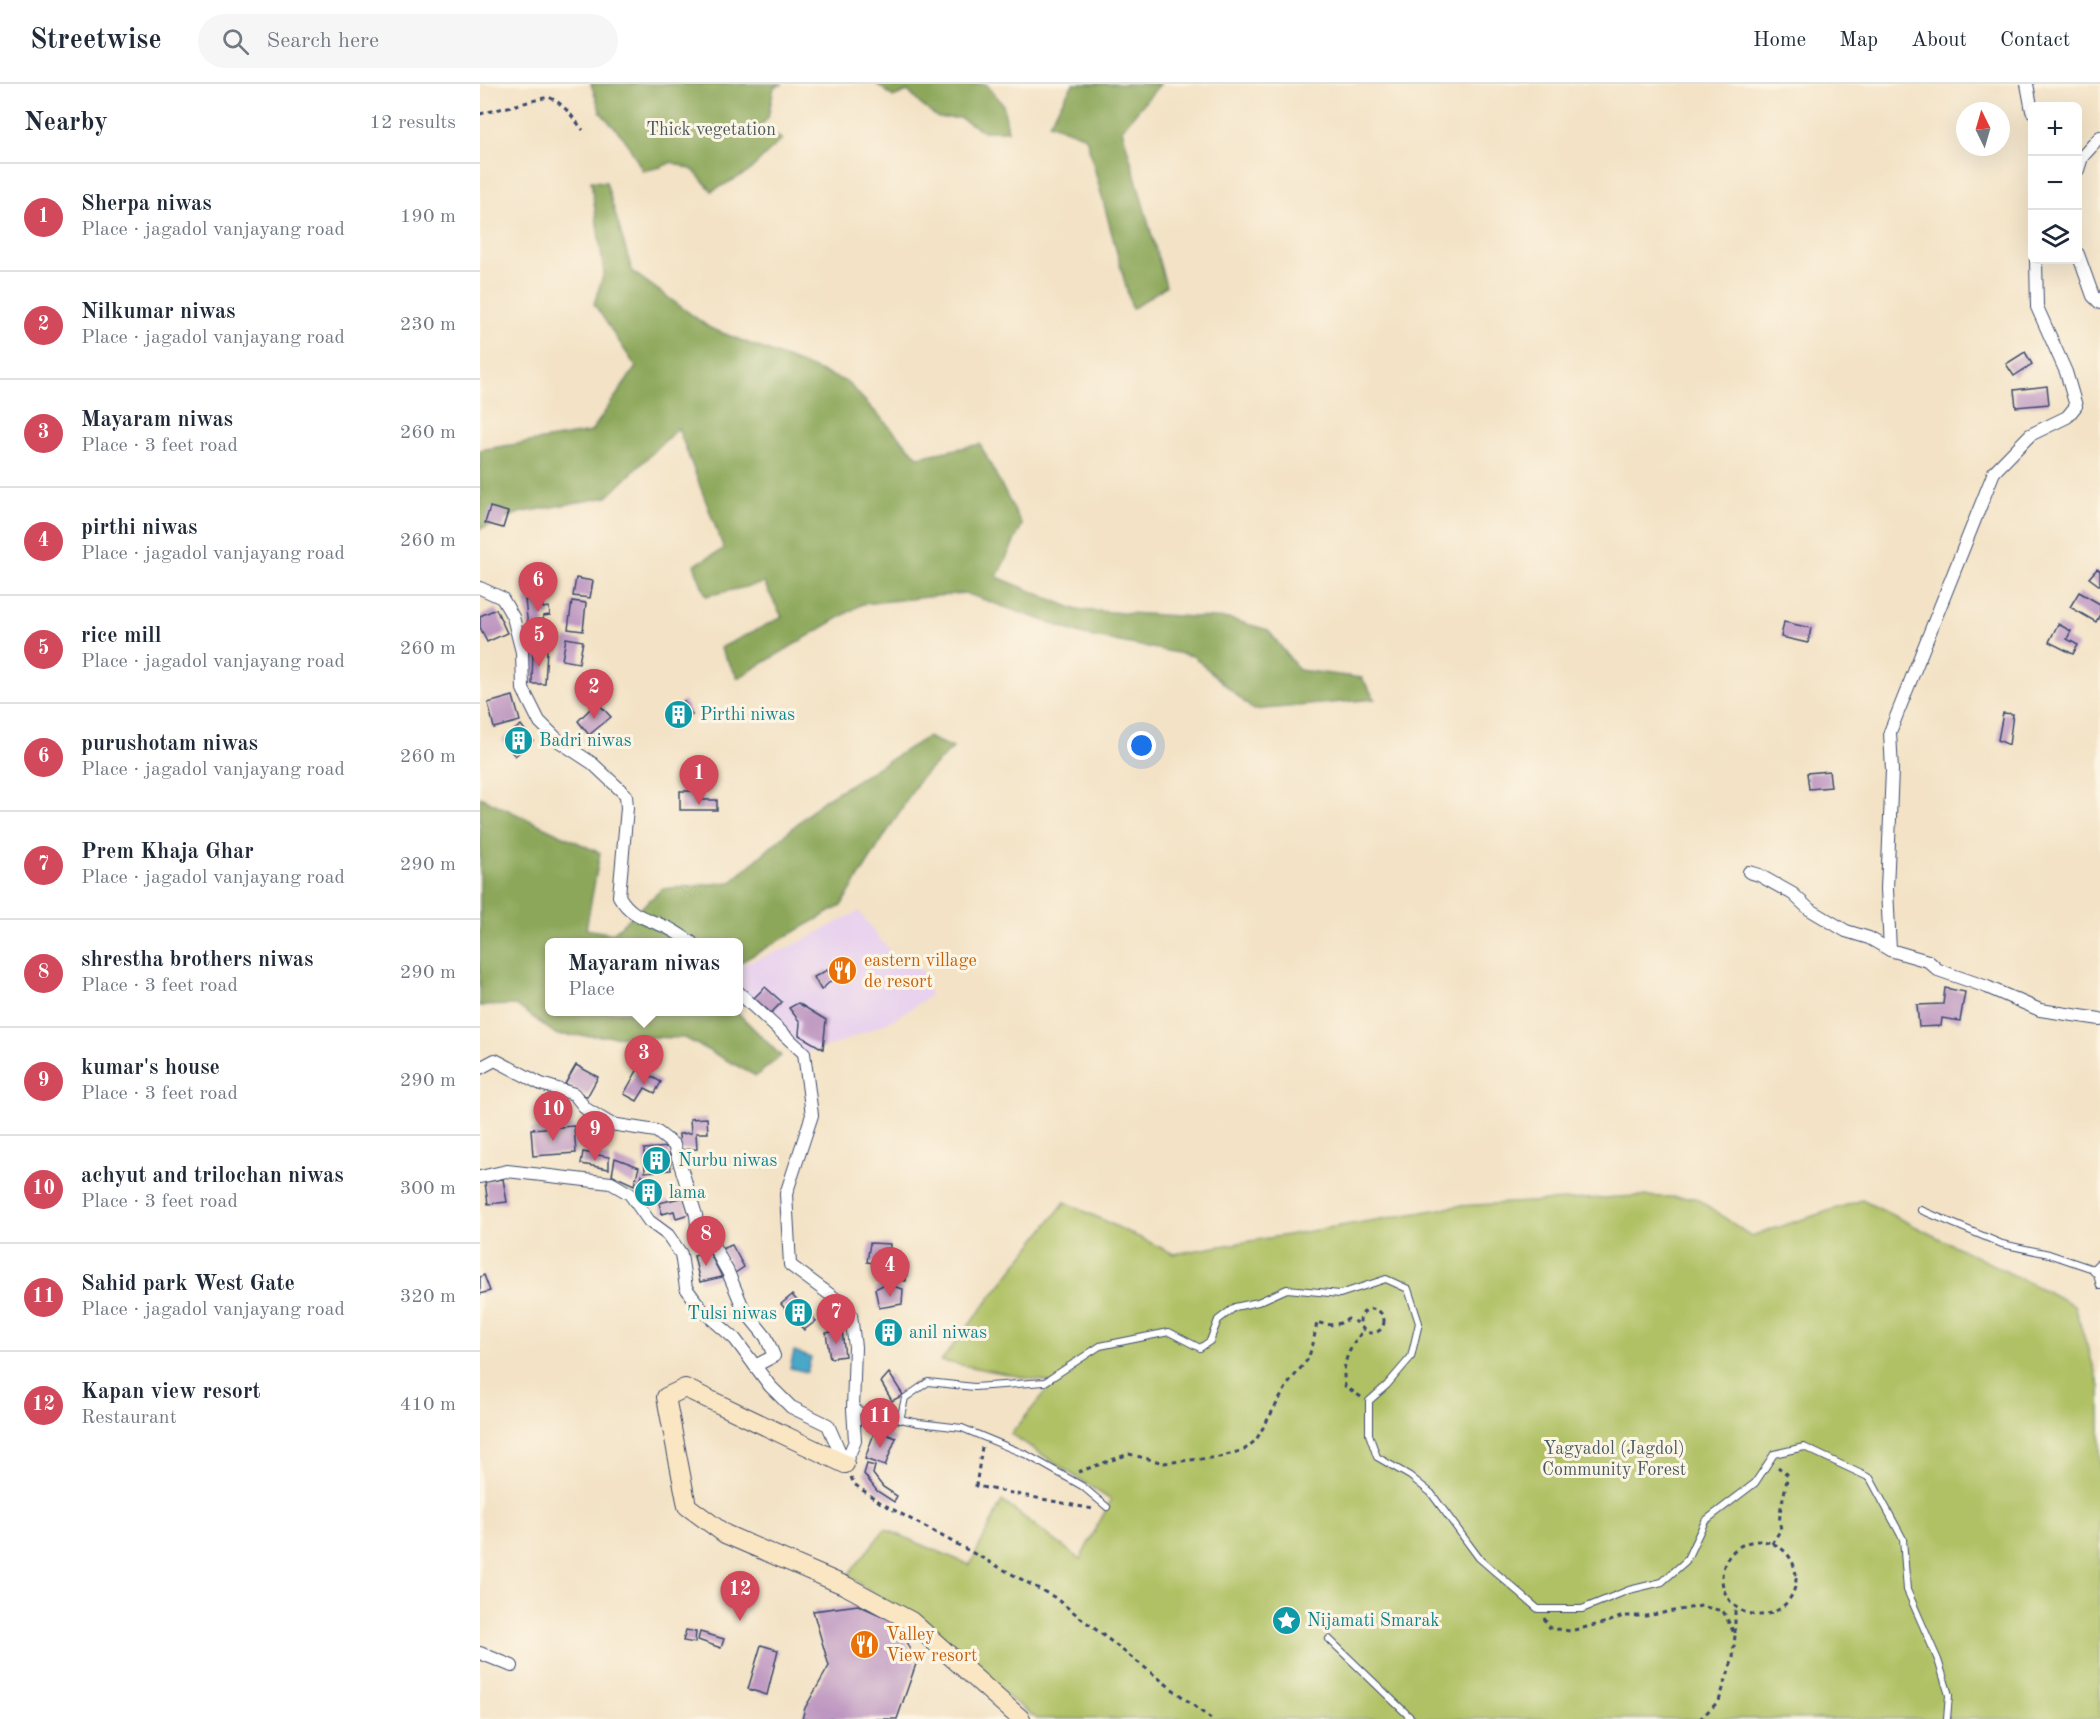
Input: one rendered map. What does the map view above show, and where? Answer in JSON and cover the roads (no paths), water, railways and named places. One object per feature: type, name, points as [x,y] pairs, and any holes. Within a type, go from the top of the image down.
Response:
[{"type":"street","points":[[2027,84],[2030,102]]},
{"type":"street","points":[[2082,157],[2100,137]]},
{"type":"street","points":[[1890,950],[1887,889],[1892,770],[1890,732],[1994,472],[2030,435],[2067,417],[2076,406],[2066,372],[2037,307],[2036,264]]},
{"type":"street","points":[[2082,264],[2093,296],[2100,303]]},
{"type":"street","points":[[480,588],[502,598],[513,617],[522,652],[523,689],[539,721],[560,742],[592,763],[626,795],[627,808],[619,896],[625,907],[638,916],[669,928],[685,938]]},
{"type":"street","points":[[1749,872],[1759,874],[1793,894],[1826,921],[1846,931],[1869,938],[1890,950],[1928,961],[1938,970],[1987,987],[2030,1007],[2100,1019]]},
{"type":"street","points":[[743,997],[804,1053],[812,1115],[786,1194],[789,1265],[844,1305],[851,1315],[855,1347],[853,1409],[855,1441],[845,1464]]},
{"type":"street","points":[[480,1068],[495,1060],[542,1084],[574,1094],[586,1108],[611,1124],[656,1131],[674,1145],[696,1215],[698,1236],[714,1247],[728,1272],[744,1310],[766,1336],[774,1356],[755,1366]]},
{"type":"street","points":[[480,1177],[507,1171],[611,1183],[630,1194],[649,1221],[668,1235],[681,1254],[686,1288],[703,1311],[735,1339],[770,1386],[791,1407],[828,1425],[845,1464]]},
{"type":"street","points":[[845,1464],[685,1388],[666,1397],[687,1506],[725,1534],[846,1586],[911,1621],[1021,1719]]},
{"type":"street","points":[[480,1653],[512,1666]]},
{"type":"lane","points":[[1921,1210],[2002,1244],[2098,1268],[2100,1286]]},
{"type":"lane","points":[[900,1420],[905,1398],[928,1382],[974,1387],[1045,1382],[1100,1346],[1169,1332],[1200,1348],[1210,1341],[1218,1320],[1235,1307],[1258,1302],[1287,1289],[1340,1294],[1386,1279],[1408,1289],[1419,1323],[1411,1358],[1369,1401],[1369,1434],[1377,1457],[1410,1476],[1431,1493],[1479,1558],[1538,1609],[1582,1609],[1629,1590],[1662,1582],[1686,1561],[1706,1521],[1755,1483],[1774,1454],[1804,1447],[1870,1478],[1902,1539],[1906,1590],[1938,1660],[1949,1695],[1947,1719]]},
{"type":"lane","points":[[853,1409],[900,1420],[962,1428],[973,1432],[1028,1455],[1082,1486],[1105,1509]]},
{"type":"lane","points":[[1329,1639],[1412,1719]]},
{"type":"water","points":[[794,1351],[811,1358],[807,1372],[790,1368]]},
{"type":"place","name":"purushotam niwas","points":[[538,612]]},
{"type":"place","name":"rice mill","points":[[539,667]]},
{"type":"place","name":"Pirthi niwas","points":[[679,714]]},
{"type":"place","name":"Nilkumar niwas","points":[[594,719]]},
{"type":"place","name":"Badri niwas","points":[[518,740]]},
{"type":"place","name":"Sherpa niwas","points":[[699,805]]},
{"type":"place","name":"eastern village de resort","points":[[843,970]]},
{"type":"place","name":"Mayaram niwas","points":[[644,1085]]},
{"type":"place","name":"achyut and trilochan niwas","points":[[553,1141]]},
{"type":"place","name":"Nurbu niwas","points":[[657,1160]]},
{"type":"place","name":"kumar's house","points":[[595,1161]]},
{"type":"place","name":"lama","points":[[648,1192]]},
{"type":"place","name":"shrestha brothers niwas","points":[[706,1266]]},
{"type":"place","name":"pirthi niwas","points":[[890,1297]]},
{"type":"place","name":"Tulsi niwas","points":[[798,1313]]},
{"type":"place","name":"anil niwas","points":[[888,1332]]},
{"type":"place","name":"Prem Khaja Ghar","points":[[836,1344]]},
{"type":"place","name":"Sahid park West Gate","points":[[880,1448]]},
{"type":"place","name":"Nijamati Smarak","points":[[1286,1620]]},
{"type":"place","name":"Kapan view resort","points":[[740,1621]]},
{"type":"place","name":"Valley View resort","points":[[865,1644]]},
{"type":"park label","name":"Thick vegetation","points":[[711,129]]},
{"type":"park label","name":"Yagyadol (Jagdol) Community Forest","points":[[1614,1458]]}]
